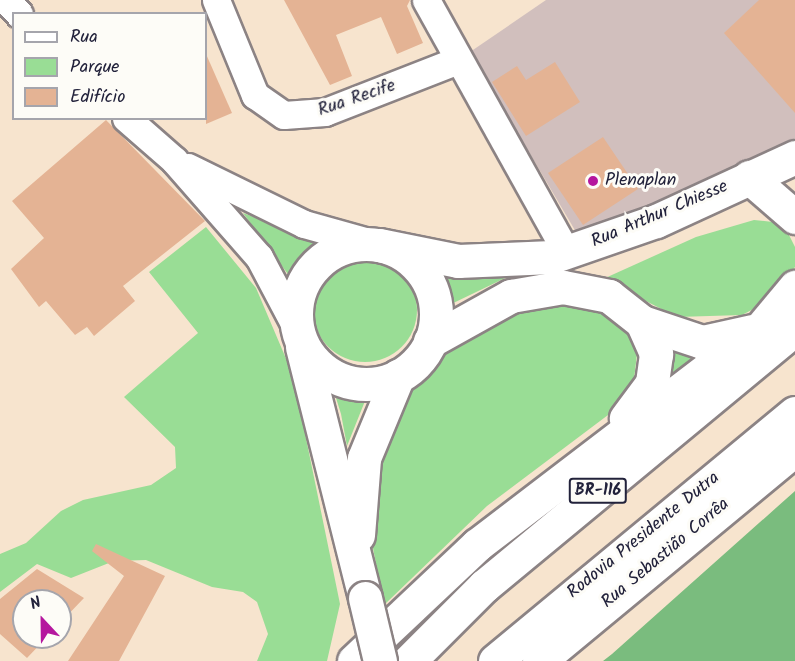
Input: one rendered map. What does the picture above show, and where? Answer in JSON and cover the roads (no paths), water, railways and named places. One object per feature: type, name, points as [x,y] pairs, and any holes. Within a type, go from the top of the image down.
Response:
[{"type":"main road","name":"Rua Arthur Chiesse","points":[[379,245],[458,261],[567,252],[656,221],[795,157]]},
{"type":"main road","points":[[749,177],[795,217]]},
{"type":"main road","points":[[380,661],[299,333],[297,300],[312,270],[341,249],[379,245],[412,261],[427,280],[436,316],[430,341]]},
{"type":"main road","points":[[361,585],[361,476],[398,376],[430,341],[511,296],[563,287],[609,296],[642,322],[702,342],[760,329]]},
{"type":"main road","points":[[354,661],[477,545],[591,454],[760,329],[795,287]]},
{"type":"main road","points":[[591,454],[652,383],[656,354],[642,322]]},
{"type":"main road","name":"BR-116","points":[[409,661],[484,586],[795,329]]},
{"type":"main road","points":[[299,333],[315,362],[343,380],[376,383],[398,376]]},
{"type":"main road","name":"Rodovia Presidente Dutra","points":[[495,661],[795,413]]},
{"type":"main road","name":"Rua Sebastião Corrêa","points":[[539,661],[795,449]]},
{"type":"street","points":[[6,0],[17,12]]},
{"type":"street","name":"Rua Recife","points":[[216,0],[255,95],[284,115],[325,112],[456,61]]},
{"type":"street","points":[[426,0],[456,61],[567,252]]},
{"type":"street","points":[[128,120],[174,160],[259,256],[299,333]]},
{"type":"street","points":[[174,160],[304,224],[379,245]]},
{"type":"place","name":"Plenaplan","points":[[593,181]]}]
